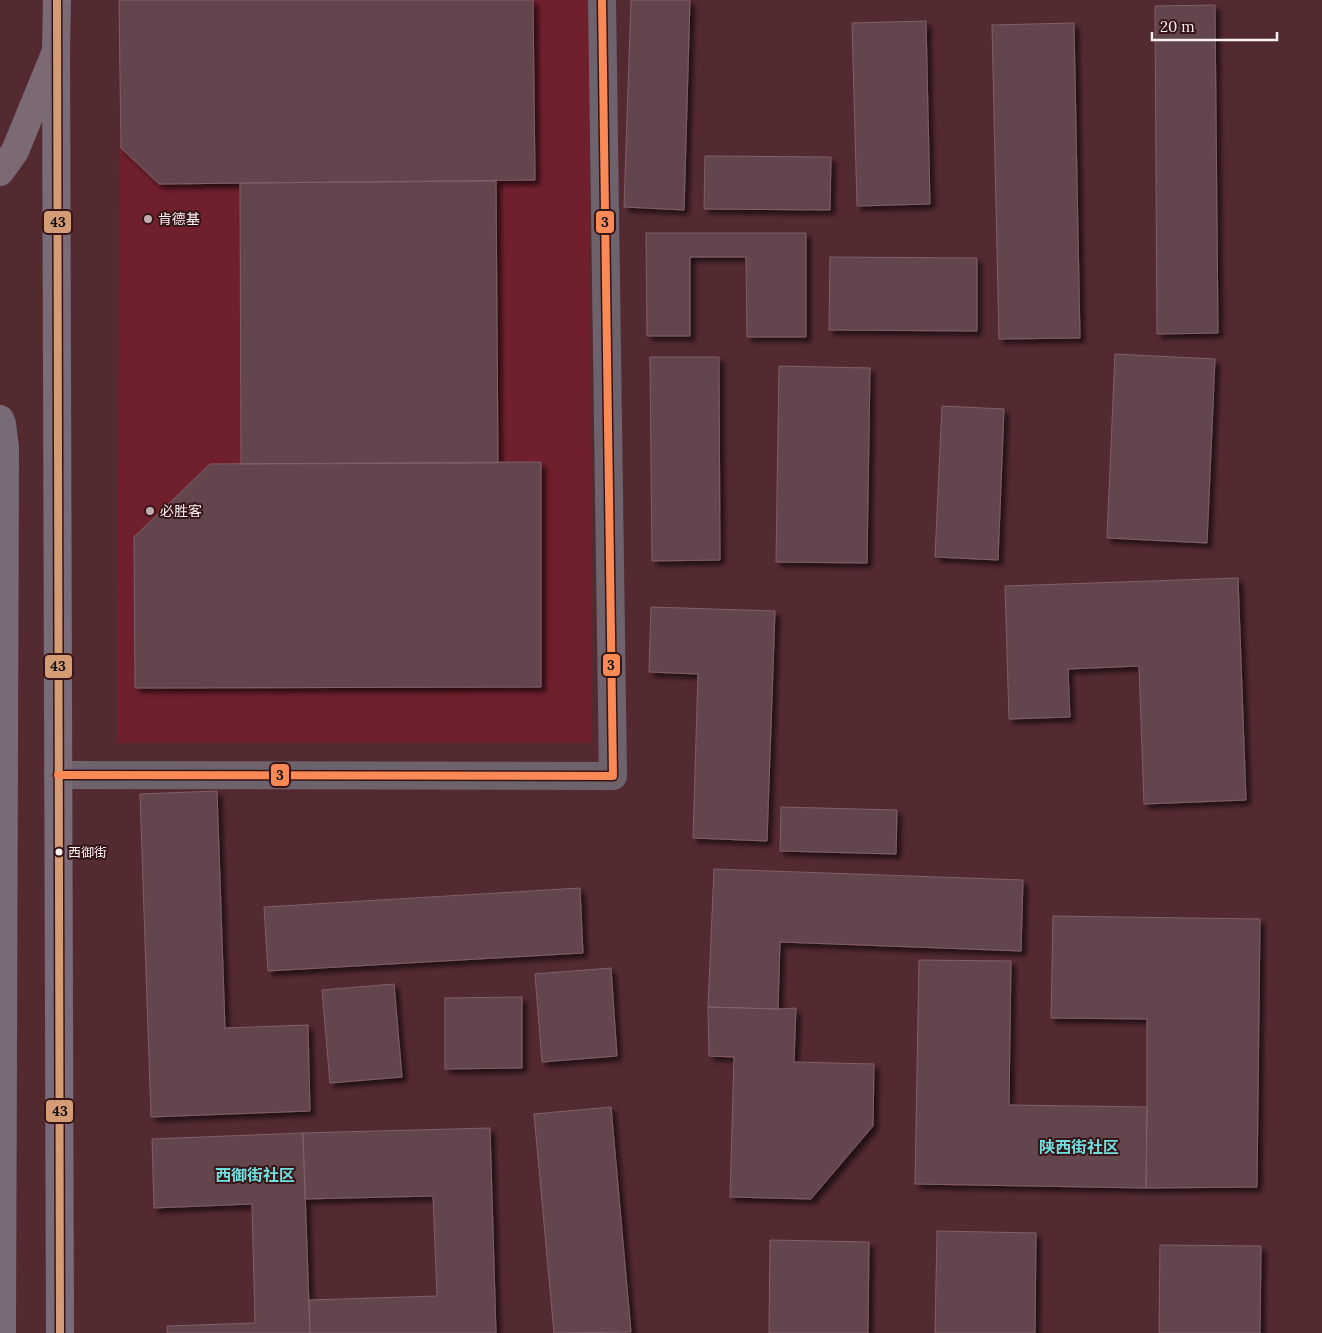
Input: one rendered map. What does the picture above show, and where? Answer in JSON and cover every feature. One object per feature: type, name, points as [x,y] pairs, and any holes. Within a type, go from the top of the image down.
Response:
[{"type":"main road","points":[[57,0],[60,1333]]},
{"type":"main road","points":[[0,172],[15,151],[56,51]]},
{"type":"main road","points":[[0,419],[5,448],[2,838],[2,1333]]},
{"type":"street","points":[[58,775],[613,776],[602,0]]},
{"type":"shaded area","points":[[120,0],[589,0],[592,743],[117,743]]},
{"type":"building","points":[[119,0],[533,0],[535,180],[159,184],[121,148]]},
{"type":"building","points":[[631,0],[690,0],[684,210],[624,207]]},
{"type":"building","points":[[1215,5],[1218,333],[1157,334],[1155,6]]},
{"type":"building","points":[[926,21],[930,204],[857,206],[852,23]]},
{"type":"building","points":[[1074,23],[1080,338],[999,339],[992,25]]},
{"type":"building","points":[[705,156],[831,157],[830,210],[704,209]]},
{"type":"building","points":[[496,181],[498,463],[241,464],[240,183]]},
{"type":"building","points":[[646,233],[806,233],[806,337],[747,337],[746,257],[690,257],[690,336],[647,336]]},
{"type":"building","points":[[830,257],[977,258],[977,331],[829,330]]},
{"type":"building","points":[[1115,354],[1215,359],[1207,543],[1107,538]]},
{"type":"building","points":[[650,357],[719,357],[720,560],[652,561]]},
{"type":"building","points":[[779,366],[870,368],[867,563],[776,562]]},
{"type":"building","points":[[942,406],[1004,409],[998,560],[935,557]]},
{"type":"building","points":[[541,462],[541,687],[135,688],[134,537],[210,464]]},
{"type":"building","points":[[1238,578],[1246,800],[1144,804],[1139,666],[1068,669],[1070,717],[1009,719],[1005,586]]},
{"type":"building","points":[[651,607],[775,611],[767,841],[693,838],[698,674],[649,672]]},
{"type":"building","points":[[217,791],[225,1028],[308,1025],[310,1111],[151,1117],[140,794]]},
{"type":"building","points":[[781,807],[897,810],[896,854],[780,851]]},
{"type":"building","points":[[714,869],[1023,880],[1021,951],[780,942],[778,1009],[708,1007]]},
{"type":"building","points":[[580,888],[583,953],[268,971],[264,907]]},
{"type":"building","points":[[1053,916],[1260,919],[1257,1187],[1146,1188],[1147,1019],[1051,1018]]},
{"type":"building","points":[[919,960],[1011,961],[1009,1105],[1147,1107],[1146,1188],[915,1184]]},
{"type":"building","points":[[611,968],[617,1056],[542,1062],[535,974]]},
{"type":"building","points":[[394,984],[402,1077],[330,1083],[322,990]]},
{"type":"building","points":[[522,997],[522,1068],[445,1069],[445,998]]},
{"type":"building","points":[[708,1007],[796,1008],[794,1062],[874,1064],[873,1126],[811,1199],[730,1197],[734,1057],[709,1056]]},
{"type":"building","points":[[611,1107],[631,1332],[554,1333],[534,1114]]},
{"type":"building","points":[[490,1128],[496,1333],[310,1333],[309,1300],[437,1296],[433,1196],[305,1199],[303,1133]]},
{"type":"building","points":[[303,1133],[310,1333],[167,1333],[167,1326],[255,1323],[252,1204],[154,1208],[152,1139]]},
{"type":"building","points":[[937,1231],[1036,1233],[1035,1333],[935,1333]]},
{"type":"building","points":[[770,1240],[869,1242],[868,1333],[769,1333]]},
{"type":"building","points":[[1160,1245],[1261,1246],[1260,1333],[1159,1333]]},
{"type":"transit line","name":"43","points":[[57,0],[60,1333]]},
{"type":"transit line","name":"3","points":[[58,775],[613,776],[602,0]]},
{"type":"place","name":"肯德基","points":[[148,219]]},
{"type":"place","name":"必胜客","points":[[150,511]]},
{"type":"place","name":"西御街","points":[[59,852]]},
{"type":"district","name":"陕西街社区","points":[[1079,1147]]},
{"type":"district","name":"西御街社区","points":[[255,1175]]}]
